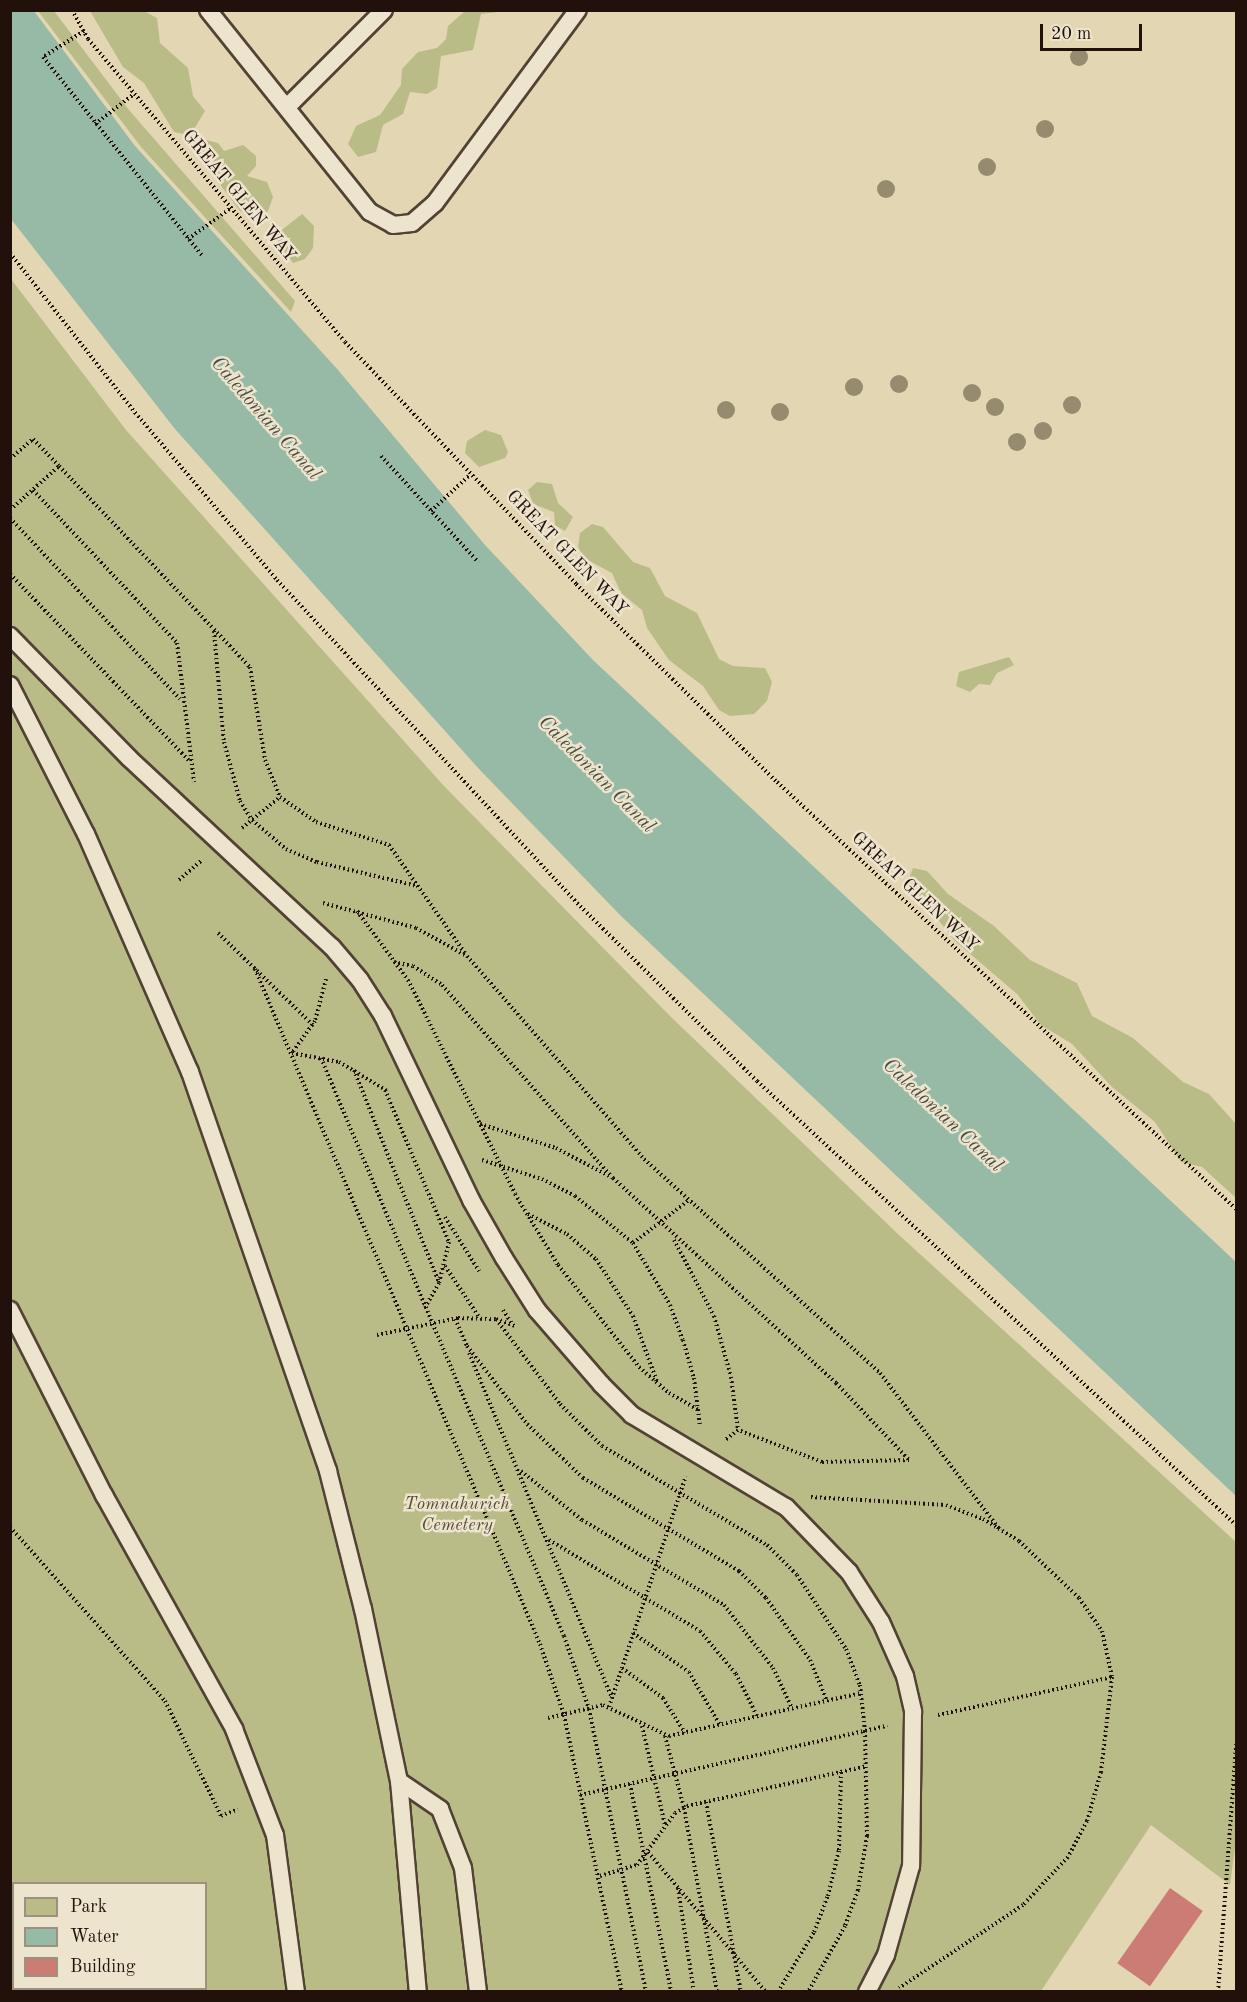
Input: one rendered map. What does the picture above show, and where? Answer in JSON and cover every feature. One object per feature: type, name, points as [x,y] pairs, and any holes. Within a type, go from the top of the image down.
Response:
[{"type":"lane","points":[[208,10],[370,213],[393,225],[412,223],[435,203],[578,10]]},
{"type":"lane","points":[[287,107],[384,10]]},
{"type":"lane","points":[[10,636],[207,830],[324,939],[383,1016],[471,1200],[537,1310],[632,1414],[768,1495],[815,1532],[849,1572],[881,1622],[905,1676],[913,1721],[910,1866],[886,1955],[867,1992]]},
{"type":"lane","points":[[10,685],[86,834],[190,1072],[328,1472],[363,1609],[399,1781],[418,1992]]},
{"type":"lane","points":[[10,1310],[104,1495],[234,1729],[275,1835],[296,1992]]},
{"type":"lane","points":[[399,1781],[441,1809],[463,1868],[478,1992]]},
{"type":"path","name":"GREAT GLEN WAY","points":[[72,10],[84,31],[134,93],[345,342],[471,474],[777,782],[1236,1209]]},
{"type":"path","points":[[84,31],[43,57],[203,257]]},
{"type":"path","points":[[95,124],[134,93]]},
{"type":"path","points":[[188,239],[231,208]]},
{"type":"path","points":[[10,253],[138,416],[277,580],[577,903],[766,1090],[1236,1524]]},
{"type":"path","points":[[10,459],[33,439],[249,667],[265,760],[280,796],[316,822],[389,845],[467,956],[611,1125],[689,1200],[880,1373],[1000,1530]]},
{"type":"path","points":[[381,456],[478,562]]},
{"type":"path","points":[[10,510],[59,466]]},
{"type":"path","points":[[432,511],[471,474]]},
{"type":"path","points":[[33,490],[177,643],[191,763],[207,830]]},
{"type":"path","points":[[10,518],[182,700]]},
{"type":"path","points":[[10,574],[191,763]]},
{"type":"path","points":[[214,630],[224,742],[240,801],[252,820],[286,849],[317,862],[418,886]]},
{"type":"path","points":[[316,901],[416,928],[467,956]]},
{"type":"path","points":[[356,911],[394,962],[435,1031],[479,1124],[527,1214],[589,1309],[657,1383],[699,1410]]},
{"type":"path","points":[[218,933],[313,1025]]},
{"type":"path","points":[[291,1053],[313,1025],[325,993],[324,939]]},
{"type":"path","points":[[394,962],[420,970],[450,993],[613,1178],[658,1224],[836,1383],[909,1460],[822,1462],[738,1430]]},
{"type":"path","points":[[255,969],[540,1644],[564,1715],[580,1795],[600,1876],[622,1992]]},
{"type":"path","points":[[291,1053],[321,1058],[354,1069],[402,1101],[422,1095]]},
{"type":"path","points":[[321,1058],[564,1636],[589,1709],[624,1870],[646,1992]]},
{"type":"path","points":[[354,1069],[440,1283]]},
{"type":"path","points":[[385,1089],[448,1242],[440,1283],[425,1308]]},
{"type":"path","points":[[479,1124],[556,1148],[613,1178]]},
{"type":"path","points":[[448,1151],[500,1164],[574,1196],[633,1243],[670,1305],[694,1378],[699,1410],[698,1455],[679,1496],[609,1707]]},
{"type":"path","points":[[633,1243],[689,1200]]},
{"type":"path","points":[[527,1214],[567,1234],[596,1259],[633,1316],[657,1383]]},
{"type":"path","points":[[672,1236],[714,1316],[731,1377],[738,1430]]},
{"type":"path","points":[[445,1266],[480,1318]]},
{"type":"path","points":[[377,1335],[406,1327],[455,1319],[496,1319],[520,1327]]},
{"type":"path","points":[[455,1319],[549,1540],[612,1699]]},
{"type":"path","points":[[496,1319],[560,1404],[602,1446],[679,1496],[767,1545],[797,1575],[846,1649],[861,1693],[867,1766],[867,1836],[858,1890],[845,1926],[808,1992]]},
{"type":"path","points":[[466,1346],[558,1456],[667,1531],[739,1571],[766,1598],[810,1660],[827,1701]]},
{"type":"path","points":[[698,1455],[738,1430]]},
{"type":"path","points":[[519,1469],[582,1520],[724,1605],[773,1668],[792,1708]]},
{"type":"path","points":[[768,1495],[946,1505],[1019,1541],[1079,1598],[1102,1631],[1112,1677],[1101,1772],[1087,1821],[1068,1857],[1023,1905],[894,1992]]},
{"type":"path","points":[[10,1527],[165,1701],[221,1816]]},
{"type":"path","points":[[549,1540],[700,1631],[719,1650],[757,1716]]},
{"type":"path","points":[[633,1633],[690,1672],[720,1725]]},
{"type":"path","points":[[622,1668],[663,1698],[685,1733]]},
{"type":"path","points":[[580,1795],[1112,1677]]},
{"type":"path","points":[[548,1718],[609,1707],[665,1736],[861,1693]]},
{"type":"path","points":[[642,1726],[666,1826]]},
{"type":"path","points":[[665,1736],[684,1808],[706,1920],[717,1992]]},
{"type":"path","points":[[1218,1992],[1235,1798],[1236,1744]]},
{"type":"path","points":[[600,1876],[637,1865],[666,1826],[684,1808],[867,1766]]},
{"type":"path","points":[[778,1992],[814,1932],[828,1896],[839,1850],[842,1772]]},
{"type":"path","points":[[630,1784],[647,1852],[671,1992]]},
{"type":"path","points":[[706,1802],[741,1992]]},
{"type":"path","points":[[647,1852],[766,1992]]},
{"type":"path","points":[[678,1888],[694,1992]]},
{"type":"green space","points":[[38,11],[54,11],[129,110],[295,301],[291,312],[141,147]]},
{"type":"green space","points":[[90,11],[144,11],[157,18],[160,43],[188,68],[193,96],[205,111],[194,129],[184,134],[174,132],[144,83],[123,67]]},
{"type":"green space","points":[[465,11],[507,11],[481,14],[473,50],[441,56],[437,88],[427,94],[410,92],[403,114],[383,125],[376,152],[358,157],[348,144],[356,126],[380,115],[401,85],[402,69],[418,52],[437,48],[446,39],[448,26]]},
{"type":"green space","points":[[202,139],[218,143],[224,151],[243,145],[256,156],[256,166],[247,176],[267,182],[273,197],[268,211],[256,218],[240,211],[200,158],[195,148]]},
{"type":"green space","points":[[302,214],[314,226],[313,248],[305,259],[293,263],[278,244],[278,233]]},
{"type":"green space","name":"Tomnahurich Cemetery","points":[[11,279],[126,430],[444,786],[671,1017],[899,1235],[1236,1542],[1236,1841],[1230,1885],[1151,1825],[1041,1991],[11,1991]]},
{"type":"green space","points":[[485,430],[501,435],[508,452],[505,458],[479,467],[465,453],[467,441]]},
{"type":"green space","points":[[537,482],[552,484],[558,503],[573,517],[565,531],[555,525],[554,512],[533,504],[528,490]]},
{"type":"green space","points":[[592,524],[603,527],[633,562],[650,568],[665,596],[697,613],[719,659],[733,666],[765,668],[772,682],[767,701],[754,714],[730,716],[719,710],[703,686],[669,660],[647,628],[642,610],[621,593],[612,573],[584,558],[578,547],[580,533]]},
{"type":"green space","points":[[1009,657],[1014,665],[997,673],[990,685],[979,684],[970,692],[956,686],[959,672]]},
{"type":"green space","points":[[913,868],[927,871],[948,894],[994,926],[1030,960],[1077,983],[1092,1016],[1133,1038],[1183,1082],[1209,1094],[1236,1124],[1236,1198],[1202,1167],[1181,1162],[1155,1122],[1112,1087],[1072,1044],[1041,1025],[1017,994],[954,940],[908,881]]},
{"type":"water","name":"Caledonian Canal","points":[[11,10],[34,11],[135,146],[338,370],[485,545],[593,660],[1236,1262],[1236,1496],[621,916],[479,769],[175,429],[11,219]]},
{"type":"building","points":[[1170,1888],[1203,1911],[1150,1986],[1117,1963]]}]
